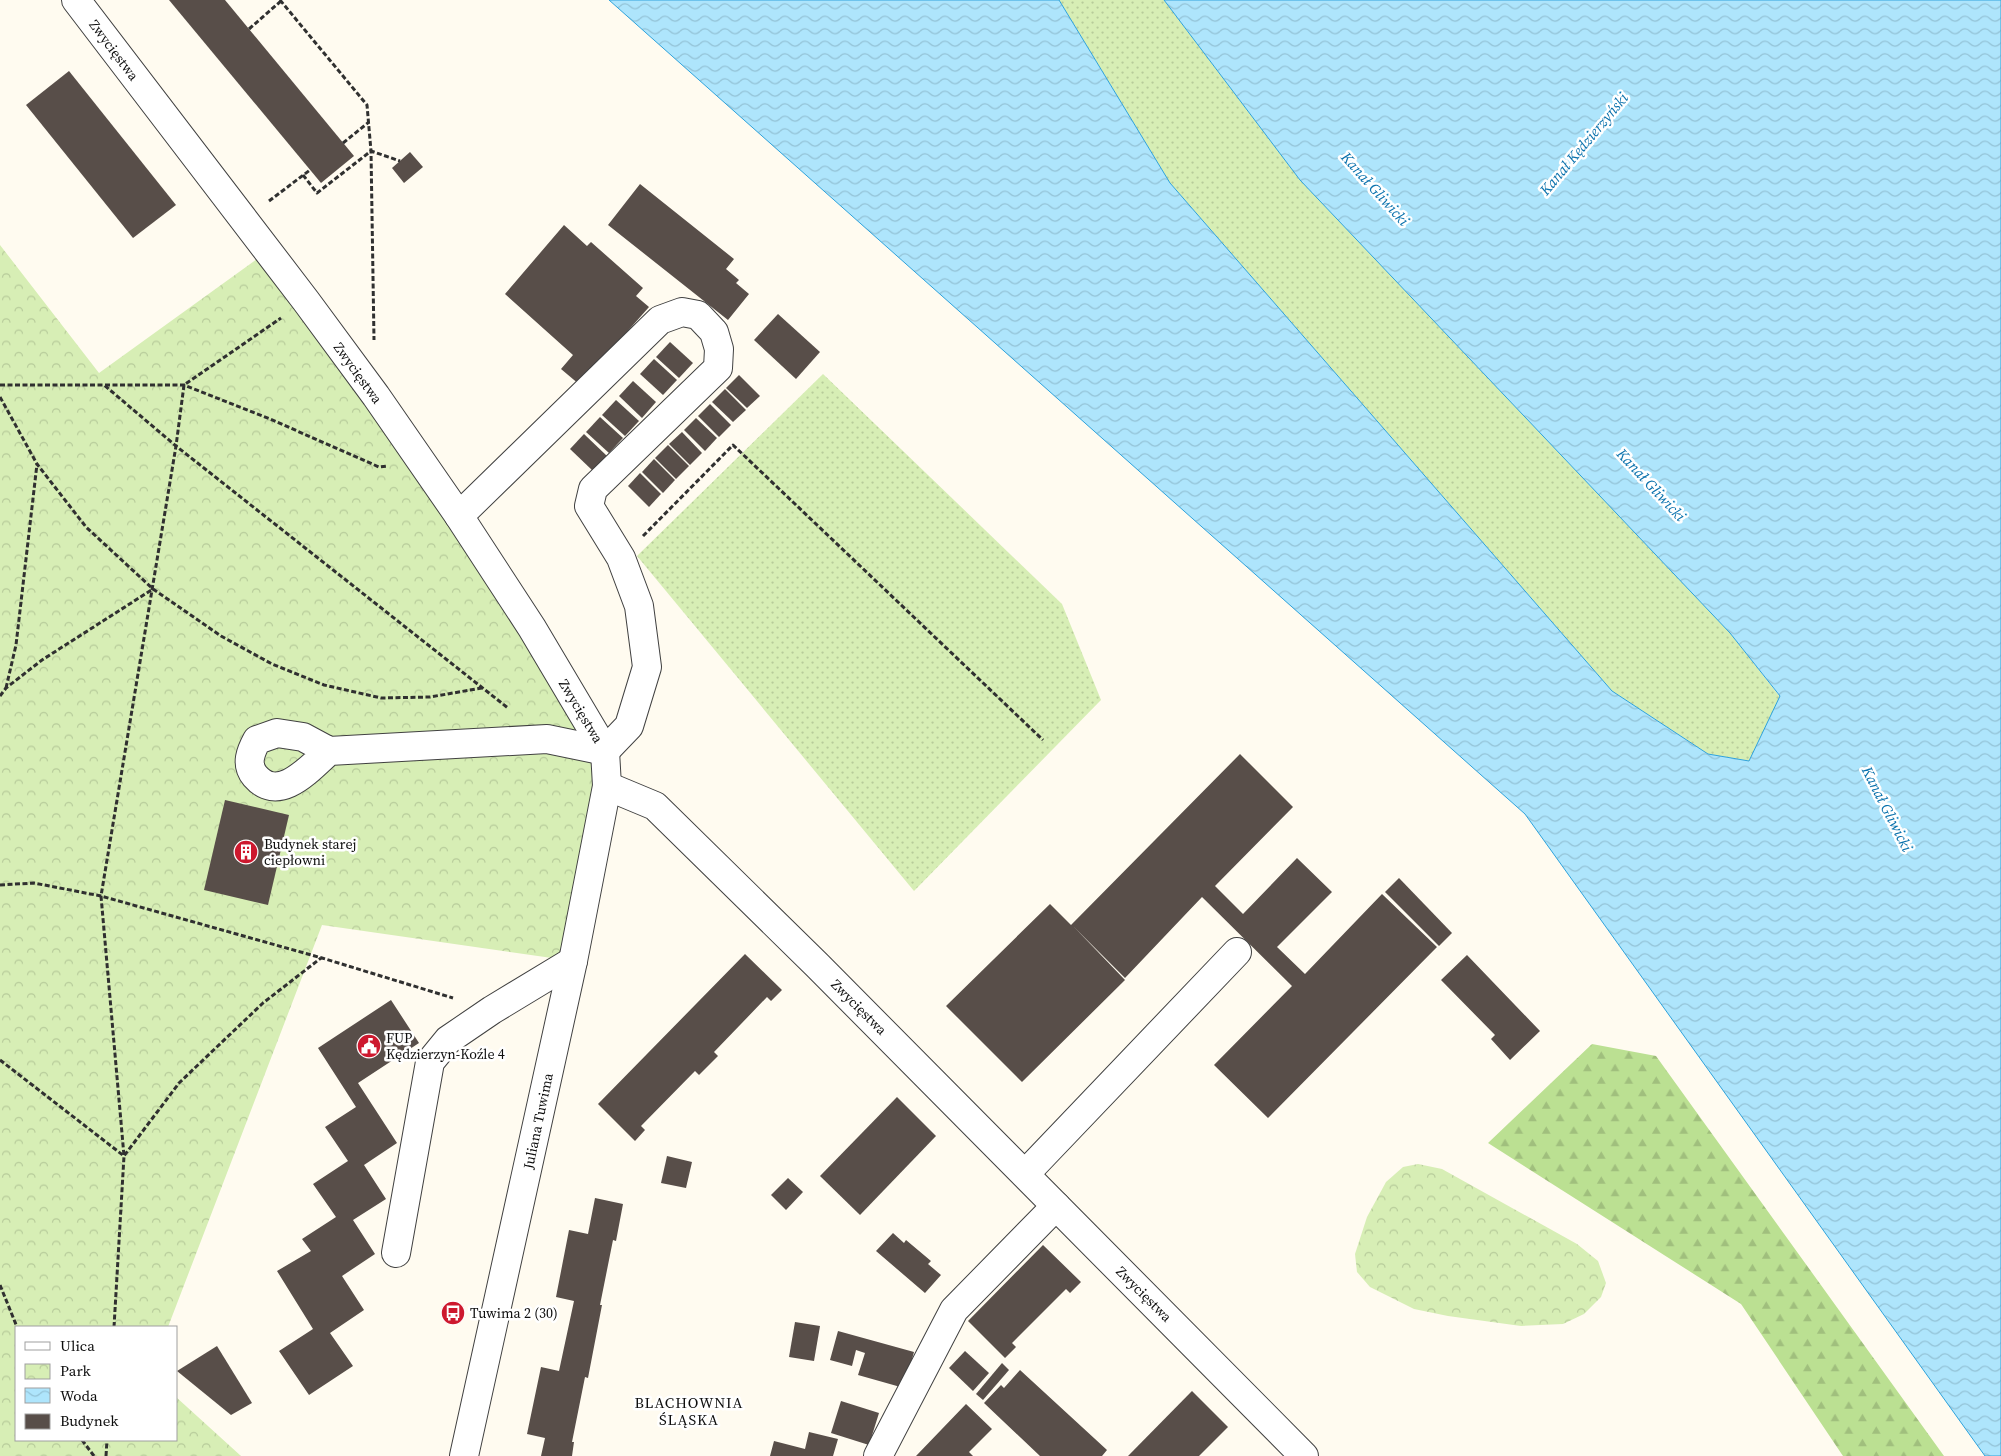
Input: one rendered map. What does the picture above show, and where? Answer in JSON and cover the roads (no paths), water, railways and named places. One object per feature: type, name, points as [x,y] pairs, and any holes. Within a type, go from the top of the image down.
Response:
[{"type":"street","name":"Zwycięstwa","points":[[76,0],[306,301],[459,516],[532,628],[605,751],[606,786],[655,806],[817,965],[1304,1456]]},
{"type":"street","points":[[329,751],[546,738],[605,751],[629,726],[647,668],[639,606],[621,558],[589,506],[593,490],[718,368],[719,349],[714,332],[698,315],[682,312],[660,320],[459,516]]},
{"type":"street","name":"Juliana Tuwima","points":[[464,1456],[574,961],[606,786]]},
{"type":"street","points":[[1025,1174],[1237,952]]},
{"type":"street","points":[[396,1253],[430,1062],[448,1040],[492,1010],[574,961]]},
{"type":"street","points":[[878,1456],[954,1310],[1056,1206]]},
{"type":"water","points":[[609,0],[1059,0],[1170,183],[1612,691],[1708,754],[1749,761],[1780,696],[1730,633],[1300,180],[1164,0],[2001,0],[2001,1456],[1985,1456],[1525,814]]},
{"type":"place","name":"Budynek starej ciepłowni","points":[[246,852]]},
{"type":"place","name":"FUP Kędzierzyn-Koźle 4","points":[[369,1046]]},
{"type":"place","name":"Tuwima 2 (30)","points":[[453,1313]]},
{"type":"district","name":"BLACHOWNIA ŚLĄSKA","points":[[689,1412]]},
{"type":"water label","name":"Kanał Kędzierzyński","points":[[1584,144]]},
{"type":"water label","name":"Kanał Gliwicki","points":[[1375,189]]},
{"type":"water label","name":"Kanał Gliwicki","points":[[1651,485]]},
{"type":"water label","name":"Kanał Gliwicki","points":[[1887,809]]}]
